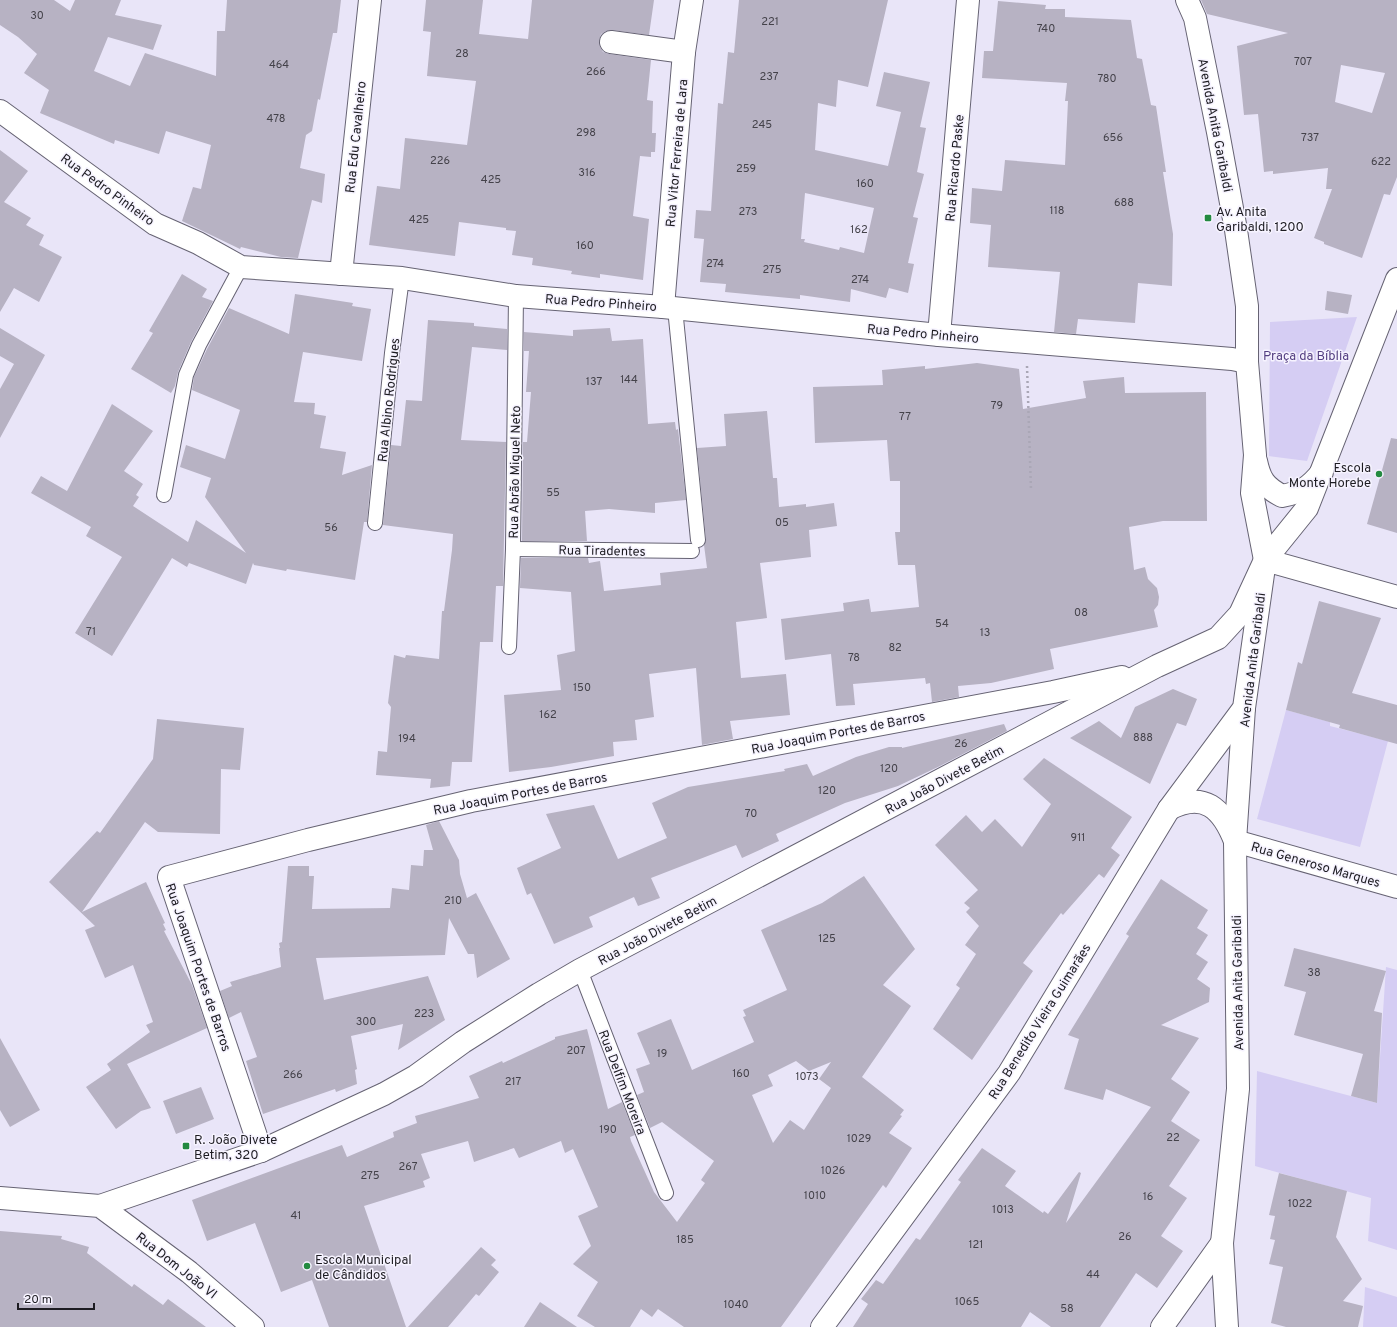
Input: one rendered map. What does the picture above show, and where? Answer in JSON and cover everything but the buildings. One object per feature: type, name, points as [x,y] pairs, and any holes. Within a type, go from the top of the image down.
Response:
[{"type":"street","name":"Rua Edu Cavalheiro","points":[[341,274],[370,0]]},
{"type":"street","name":"Rua Vitor Ferreira de Lara","points":[[669,308],[684,52],[692,0]]},
{"type":"street","name":"Rua Ricardo Paske","points":[[939,335],[968,0]]},
{"type":"street","name":"Avenida Anita Garibaldi","points":[[1188,0],[1198,33],[1236,230],[1247,306],[1247,362],[1255,455],[1252,493],[1265,560],[1244,708],[1236,841],[1238,1089],[1222,1243],[1227,1327]]},
{"type":"street","points":[[611,42],[684,52]]},
{"type":"street","name":"Rua Pedro Pinheiro","points":[[0,111],[155,224],[198,243],[241,267],[402,278],[516,296],[669,308],[939,335],[1232,359],[1247,362]]},
{"type":"street","points":[[1395,290],[1307,508],[1265,560],[1397,597]]},
{"type":"street","points":[[1255,455],[1259,473],[1268,489],[1282,496],[1298,493],[1311,485],[1322,472]]},
{"type":"street","name":"Rua João Divete Betim","points":[[0,1198],[100,1206],[261,1151],[384,1094],[409,1080],[463,1042],[580,970],[1157,666],[1218,638],[1240,614],[1265,560]]},
{"type":"street","name":"Rua Joaquim Portes de Barros","points":[[261,1151],[169,877],[308,840],[471,801],[1053,692],[1131,675],[1157,666]]},
{"type":"street","name":"Rua Benedito Vieira Guimarães","points":[[822,1327],[1010,1073],[1170,809],[1244,708]]},
{"type":"street","points":[[1170,809],[1181,803],[1195,801],[1209,804],[1219,812],[1229,825],[1236,841]]},
{"type":"street","name":"Rua Generoso Marques","points":[[1236,841],[1397,887]]},
{"type":"street","name":"Rua Dom João VI","points":[[100,1206],[188,1272],[253,1327]]},
{"type":"street","points":[[1162,1327],[1222,1243]]},
{"type":"lane","points":[[164,495],[186,375],[198,345],[241,267]]},
{"type":"lane","name":"Rua Albino Rodrigues","points":[[375,523],[392,353],[402,278]]},
{"type":"lane","name":"Rua Abrão Miguel Neto","points":[[509,647],[513,549],[516,296]]},
{"type":"lane","name":"Rua Tiradentes","points":[[513,549],[694,546],[669,308]]},
{"type":"lane","name":"Rua Delfim Moreira","points":[[580,970],[666,1193]]},
{"type":"path","points":[[1025,342],[1029,388],[1031,490]]},
{"type":"green space","name":"Praça da Bíblia","points":[[1357,317],[1307,461],[1269,456],[1270,322]]},
{"type":"green space","points":[[1286,710],[1330,722],[1330,726],[1388,741],[1360,847],[1257,819]]},
{"type":"green space","points":[[1386,967],[1397,970],[1397,1250],[1368,1241],[1371,1198],[1255,1166],[1257,1071],[1377,1103]]},
{"type":"green space","points":[[1365,1287],[1397,1297],[1397,1327],[1363,1327]]},
{"type":"place","name":"Av. Anita Garibaldi, 1200","points":[[1208,218]]},
{"type":"place","name":"Escola Monte Horebe","points":[[1379,474]]},
{"type":"place","name":"R. João Divete Betim, 320","points":[[186,1146]]},
{"type":"place","name":"Escola Municipal de Cândidos","points":[[307,1266]]}]
